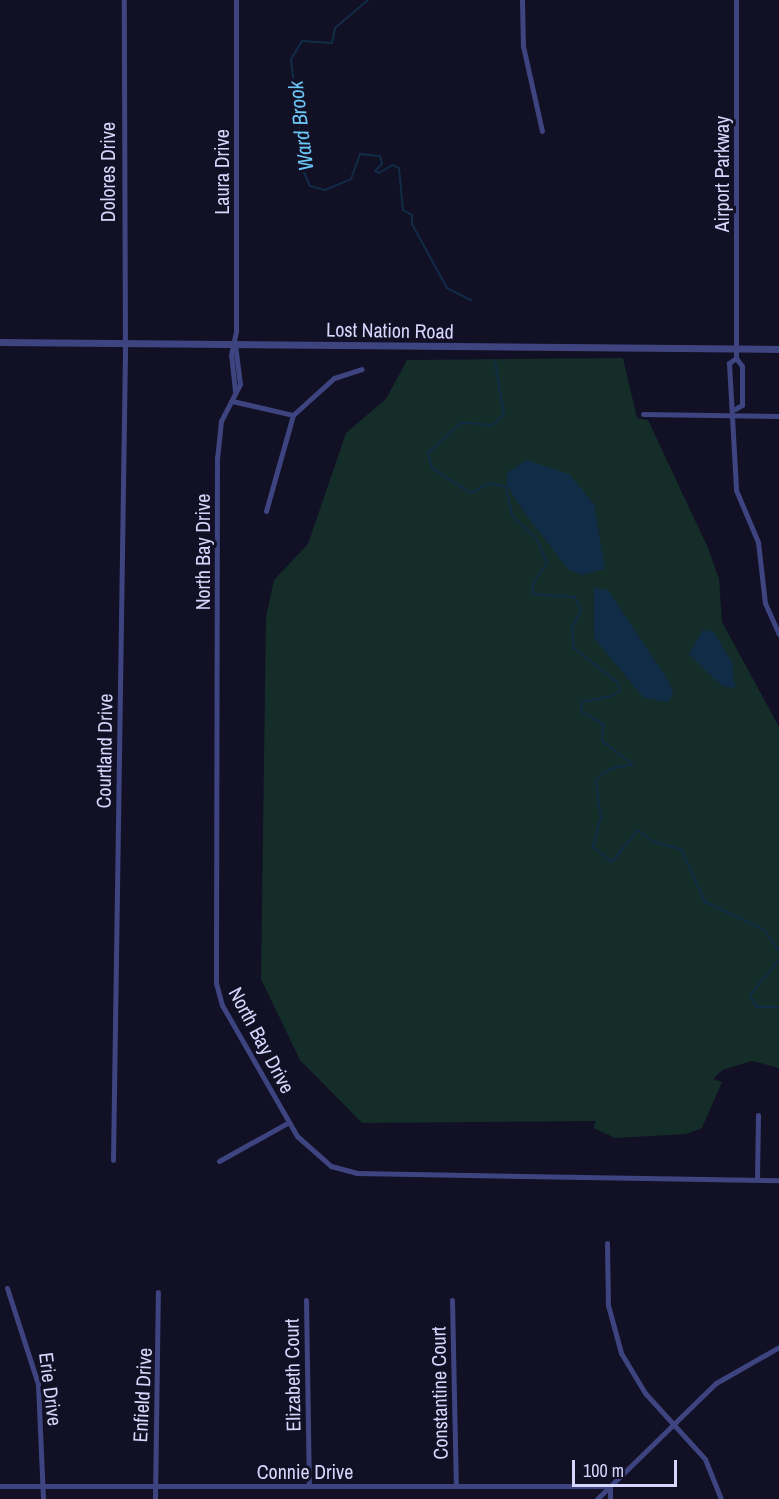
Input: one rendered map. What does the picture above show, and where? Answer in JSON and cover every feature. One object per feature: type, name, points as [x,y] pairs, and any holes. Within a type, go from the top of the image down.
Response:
[{"type":"street","name":"Dolores Drive","points":[[121,344],[124,0]]},
{"type":"street","name":"Laura Drive","points":[[235,344],[236,0]]},
{"type":"street","points":[[522,0],[523,46],[542,131]]},
{"type":"street","name":"Airport Parkway","points":[[736,0],[736,358]]},
{"type":"street","name":"Lost Nation Road","points":[[0,342],[779,350]]},
{"type":"street","name":"Courtland Drive","points":[[113,1160],[121,344]]},
{"type":"street","name":"North Bay Drive","points":[[235,344],[231,386],[236,392]]},
{"type":"street","name":"North Bay Drive","points":[[235,344],[240,355],[236,392],[221,421],[217,456],[216,983],[222,1005],[289,1122],[307,1149],[349,1172],[779,1180]]},
{"type":"street","points":[[735,412],[742,405],[742,366],[736,358],[729,363],[729,405],[735,412],[736,490],[758,542],[765,603],[779,633]]},
{"type":"street","points":[[266,511],[293,415],[334,378],[362,369]]},
{"type":"street","points":[[232,401],[293,415]]},
{"type":"street","points":[[643,414],[735,412],[779,416]]},
{"type":"street","points":[[757,1179],[758,1115]]},
{"type":"street","points":[[219,1161],[289,1122]]},
{"type":"street","points":[[607,1243],[614,1335],[639,1386],[675,1420],[705,1459],[721,1499]]},
{"type":"street","name":"Erie Drive","points":[[7,1288],[38,1379],[43,1499]]},
{"type":"street","name":"Enfield Drive","points":[[155,1499],[158,1292]]},
{"type":"street","name":"Elizabeth Court","points":[[306,1300],[309,1486]]},
{"type":"street","name":"Constantine Court","points":[[452,1300],[456,1486]]},
{"type":"street","points":[[597,1499],[675,1420],[737,1368],[779,1347]]},
{"type":"street","name":"Connie Drive","points":[[0,1486],[610,1486]]},
{"type":"street","points":[[610,1486],[610,1499]]},
{"type":"green space","points":[[623,358],[637,418],[648,420],[708,548],[719,579],[722,622],[779,727],[779,1068],[752,1061],[722,1070],[713,1079],[722,1082],[702,1128],[686,1134],[615,1138],[593,1128],[596,1121],[362,1123],[300,1060],[261,979],[266,617],[274,580],[308,544],[346,433],[386,399],[407,360]]},
{"type":"water","points":[[527,460],[569,474],[594,504],[605,569],[581,575],[568,569],[521,508],[507,485],[507,473]]},
{"type":"water","points":[[594,588],[608,590],[669,682],[673,694],[668,702],[644,698],[594,638]]},
{"type":"water","points":[[703,630],[713,631],[732,662],[735,688],[722,686],[689,654]]},
{"type":"waterway","name":"Ward Brook","points":[[368,0],[335,28],[332,43],[302,41],[291,59],[304,172],[310,186],[325,190],[351,179],[360,154],[380,156],[382,164],[375,171],[379,173],[393,165],[399,168],[403,210],[412,215],[412,224],[447,288],[471,300]]},
{"type":"waterway","name":"Ward Brook","points":[[495,362],[504,414],[492,425],[461,423],[428,453],[432,468],[471,493],[490,483],[506,487],[512,516],[536,538],[547,563],[533,584],[533,594],[575,597],[581,611],[572,627],[574,648],[618,683],[620,690],[612,696],[582,702],[581,711],[603,724],[602,741],[632,764],[610,769],[596,779],[601,817],[593,847],[612,862],[638,830],[654,842],[681,849],[705,902],[763,929],[779,951]]},
{"type":"waterway","name":"Ward Brook","points":[[779,960],[750,995],[757,1007],[779,1007]]}]
